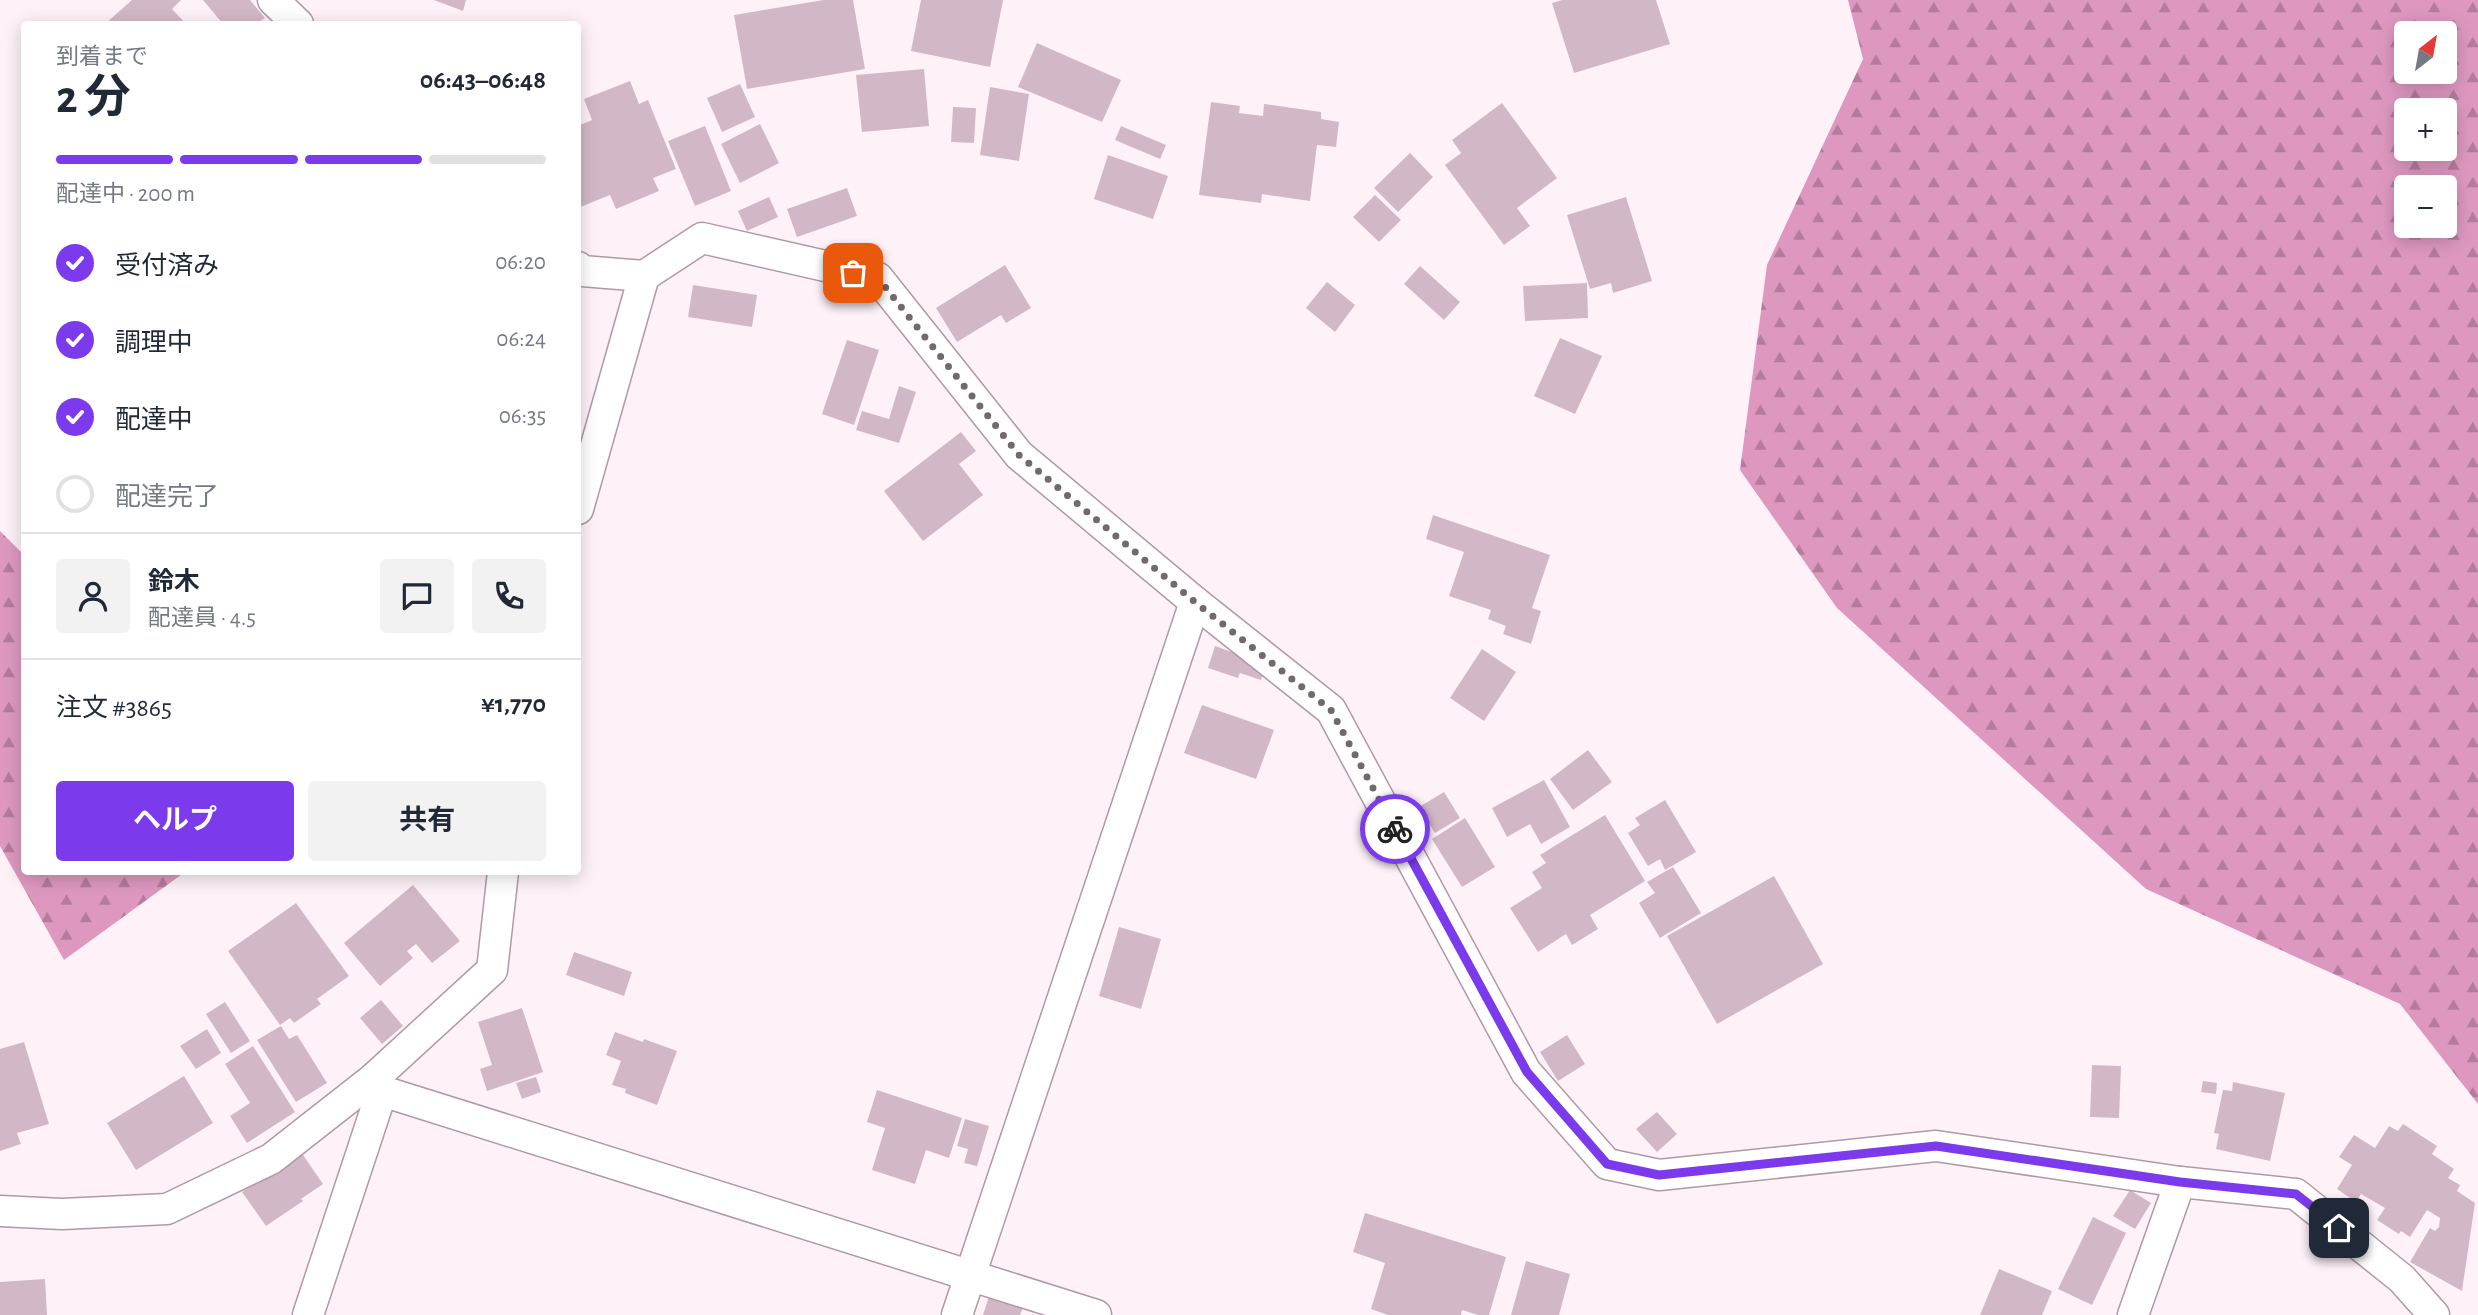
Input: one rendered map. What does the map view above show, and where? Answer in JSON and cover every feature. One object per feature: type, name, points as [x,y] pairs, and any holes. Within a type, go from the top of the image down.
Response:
[{"type":"street","points":[[272,0],[295,21]]},
{"type":"street","points":[[581,270],[644,276],[702,238],[878,278],[1019,455],[1195,602],[1331,710],[1527,1072],[1607,1164],[1659,1175],[1936,1146],[2180,1182],[2296,1194],[2402,1279],[2434,1315]]},
{"type":"street","points":[[581,498],[644,276]]},
{"type":"street","points":[[957,1315],[1195,602]]},
{"type":"street","points":[[0,1211],[62,1214],[167,1209],[271,1159],[378,1085],[492,970],[503,875]]},
{"type":"street","points":[[378,1085],[1096,1315]]},
{"type":"street","points":[[308,1315],[378,1085]]},
{"type":"street","points":[[2133,1315],[2180,1182]]},
{"type":"green space","points":[[1848,0],[2478,0],[2478,1104],[2400,1004],[2146,889],[1837,608],[1740,470],[1767,265],[1863,59]]},
{"type":"green space","points":[[0,531],[21,552],[21,875],[181,875],[64,960],[0,846]]},
{"type":"building","points":[[132,0],[181,0],[172,9],[183,21],[108,21]]},
{"type":"building","points":[[203,0],[250,0],[265,18],[260,21],[220,21]]},
{"type":"building","points":[[434,0],[466,0],[463,11]]},
{"type":"building","points":[[824,0],[853,0],[865,69],[747,89],[734,15]]},
{"type":"building","points":[[921,0],[1003,0],[990,67],[911,51]]},
{"type":"building","points":[[1562,0],[1656,0],[1670,44],[1574,73],[1552,3]]},
{"type":"building","points":[[1037,43],[1121,80],[1102,122],[1018,87]]},
{"type":"building","points":[[924,69],[929,126],[862,132],[856,75]]},
{"type":"building","points":[[630,81],[639,104],[648,100],[676,169],[653,178],[659,191],[616,209],[610,195],[581,207],[581,125],[592,120],[584,99]]},
{"type":"building","points":[[740,84],[755,117],[722,132],[707,98]]},
{"type":"building","points":[[990,87],[1029,94],[1019,161],[980,155]]},
{"type":"building","points":[[1211,102],[1240,106],[1239,113],[1263,116],[1264,104],[1321,112],[1321,119],[1339,122],[1336,147],[1317,145],[1310,201],[1262,194],[1261,203],[1199,195]]},
{"type":"building","points":[[1502,103],[1557,178],[1517,208],[1530,226],[1504,245],[1445,165],[1461,153],[1452,140]]},
{"type":"building","points":[[953,107],[976,108],[974,143],[951,142]]},
{"type":"building","points":[[760,124],[779,163],[740,183],[721,144]]},
{"type":"building","points":[[705,126],[731,191],[695,206],[668,141]]},
{"type":"building","points":[[1121,126],[1166,145],[1160,159],[1115,140]]},
{"type":"building","points":[[1410,153],[1433,177],[1398,212],[1374,188]]},
{"type":"building","points":[[1108,155],[1168,176],[1153,219],[1094,199]]},
{"type":"building","points":[[847,188],[857,216],[797,237],[787,209]]},
{"type":"building","points":[[1375,195],[1401,220],[1379,242],[1353,217]]},
{"type":"building","points":[[769,197],[778,217],[747,231],[738,211]]},
{"type":"building","points":[[1626,197],[1652,281],[1613,293],[1611,283],[1590,289],[1567,215]]},
{"type":"building","points":[[1005,265],[1031,308],[1006,323],[1001,315],[957,342],[936,308]]},
{"type":"building","points":[[1420,266],[1460,302],[1444,320],[1404,284]]},
{"type":"building","points":[[1327,282],[1355,305],[1335,332],[1306,308]]},
{"type":"building","points":[[1587,283],[1588,318],[1525,321],[1523,286]]},
{"type":"building","points":[[693,285],[757,295],[752,327],[688,317]]},
{"type":"building","points":[[1560,338],[1602,356],[1575,414],[1534,396]]},
{"type":"building","points":[[847,340],[879,350],[854,425],[822,414]]},
{"type":"building","points":[[899,386],[916,392],[899,443],[856,430],[862,411],[889,419]]},
{"type":"building","points":[[961,432],[976,451],[959,464],[983,495],[923,541],[884,491]]},
{"type":"building","points":[[1433,515],[1550,555],[1532,608],[1541,611],[1531,644],[1503,634],[1506,626],[1488,619],[1491,610],[1449,596],[1464,552],[1426,539]]},
{"type":"building","points":[[1215,646],[1266,664],[1261,680],[1240,673],[1238,678],[1208,668]]},
{"type":"building","points":[[1482,649],[1516,672],[1484,721],[1450,698]]},
{"type":"building","points":[[1202,705],[1274,730],[1256,779],[1184,753]]},
{"type":"building","points":[[1588,750],[1612,782],[1573,810],[1550,779]]},
{"type":"building","points":[[1544,780],[1570,827],[1541,844],[1530,824],[1507,837],[1492,808]]},
{"type":"building","points":[[1444,792],[1460,818],[1435,833],[1419,807]]},
{"type":"building","points":[[1665,800],[1696,852],[1665,870],[1660,859],[1648,866],[1628,833],[1640,825],[1635,818]]},
{"type":"building","points":[[1605,815],[1645,881],[1590,915],[1598,929],[1572,945],[1566,934],[1538,952],[1510,908],[1542,888],[1532,872],[1546,863],[1540,855]]},
{"type":"building","points":[[1465,818],[1495,867],[1462,887],[1432,839]]},
{"type":"building","points":[[1673,867],[1701,913],[1660,938],[1639,903],[1655,893],[1647,882]]},
{"type":"building","points":[[1774,876],[1823,964],[1717,1024],[1667,936]]},
{"type":"building","points":[[413,885],[460,941],[432,963],[416,944],[407,951],[413,958],[380,986],[344,943]]},
{"type":"building","points":[[296,903],[349,976],[317,999],[321,1004],[294,1023],[290,1018],[280,1025],[228,951]]},
{"type":"building","points":[[1119,927],[1161,939],[1141,1009],[1099,996]]},
{"type":"building","points":[[574,952],[632,972],[624,996],[566,975]]},
{"type":"building","points":[[381,1000],[403,1026],[382,1044],[360,1018]]},
{"type":"building","points":[[225,1002],[250,1041],[231,1053],[206,1014]]},
{"type":"building","points":[[522,1008],[543,1072],[487,1091],[480,1069],[492,1065],[478,1022]]},
{"type":"building","points":[[281,1026],[289,1039],[297,1035],[327,1083],[296,1102],[257,1040]]},
{"type":"building","points":[[207,1029],[221,1053],[196,1069],[180,1046]]},
{"type":"building","points":[[615,1032],[677,1051],[657,1105],[612,1085],[621,1061],[606,1055]]},
{"type":"building","points":[[1567,1035],[1585,1064],[1558,1081],[1540,1052]]},
{"type":"building","points":[[24,1042],[49,1124],[17,1133],[21,1144],[0,1151],[0,1049]]},
{"type":"building","points":[[253,1046],[295,1112],[247,1143],[230,1116],[250,1103],[225,1064]]},
{"type":"building","points":[[2092,1065],[2121,1066],[2119,1118],[2090,1117]]},
{"type":"building","points":[[184,1076],[213,1123],[136,1170],[107,1123]]},
{"type":"building","points":[[536,1077],[541,1092],[522,1099],[516,1083]]},
{"type":"building","points":[[2203,1081],[2217,1083],[2216,1094],[2201,1092]]},
{"type":"building","points":[[2233,1082],[2285,1093],[2270,1161],[2216,1149],[2219,1134],[2214,1133],[2223,1090],[2232,1091]]},
{"type":"building","points":[[877,1090],[962,1118],[949,1158],[926,1150],[915,1184],[872,1170],[885,1128],[867,1122]]},
{"type":"building","points":[[1657,1112],[1677,1134],[1657,1152],[1636,1129]]},
{"type":"building","points":[[965,1119],[989,1126],[977,1166],[964,1163],[968,1149],[957,1146]]},
{"type":"building","points":[[2403,1124],[2437,1146],[2432,1154],[2454,1169],[2448,1178],[2460,1185],[2457,1191],[2475,1203],[2462,1291],[2410,1262],[2430,1228],[2435,1231],[2439,1227],[2440,1218],[2427,1210],[2410,1237],[2401,1231],[2399,1234],[2377,1220],[2385,1208],[2361,1194],[2356,1202],[2337,1189],[2352,1165],[2339,1157],[2354,1135],[2375,1148],[2389,1126],[2398,1131]]},
{"type":"building","points":[[301,1152],[323,1184],[266,1226],[242,1192]]},
{"type":"building","points":[[2130,1190],[2151,1203],[2135,1229],[2113,1216]]},
{"type":"building","points":[[1365,1213],[1506,1257],[1489,1315],[1462,1310],[1461,1315],[1388,1315],[1371,1309],[1385,1263],[1353,1252]]},
{"type":"building","points":[[2093,1217],[2126,1233],[2092,1305],[2058,1289]]},
{"type":"building","points":[[1526,1261],[1570,1274],[1559,1315],[1511,1315]]},
{"type":"building","points":[[1999,1269],[2052,1291],[2042,1315],[1980,1315]]},
{"type":"building","points":[[45,1279],[47,1315],[0,1315],[0,1282]]},
{"type":"building","points":[[990,1293],[1024,1305],[1020,1315],[983,1315]]},
{"type":"way so far","points":[[853,273],[878,278],[1019,455],[1195,602],[1331,710],[1395,829]]},
{"type":"route","points":[[1395,829],[1527,1072],[1607,1164],[1659,1175],[1936,1146],[2180,1182],[2296,1194],[2339,1228]]}]
